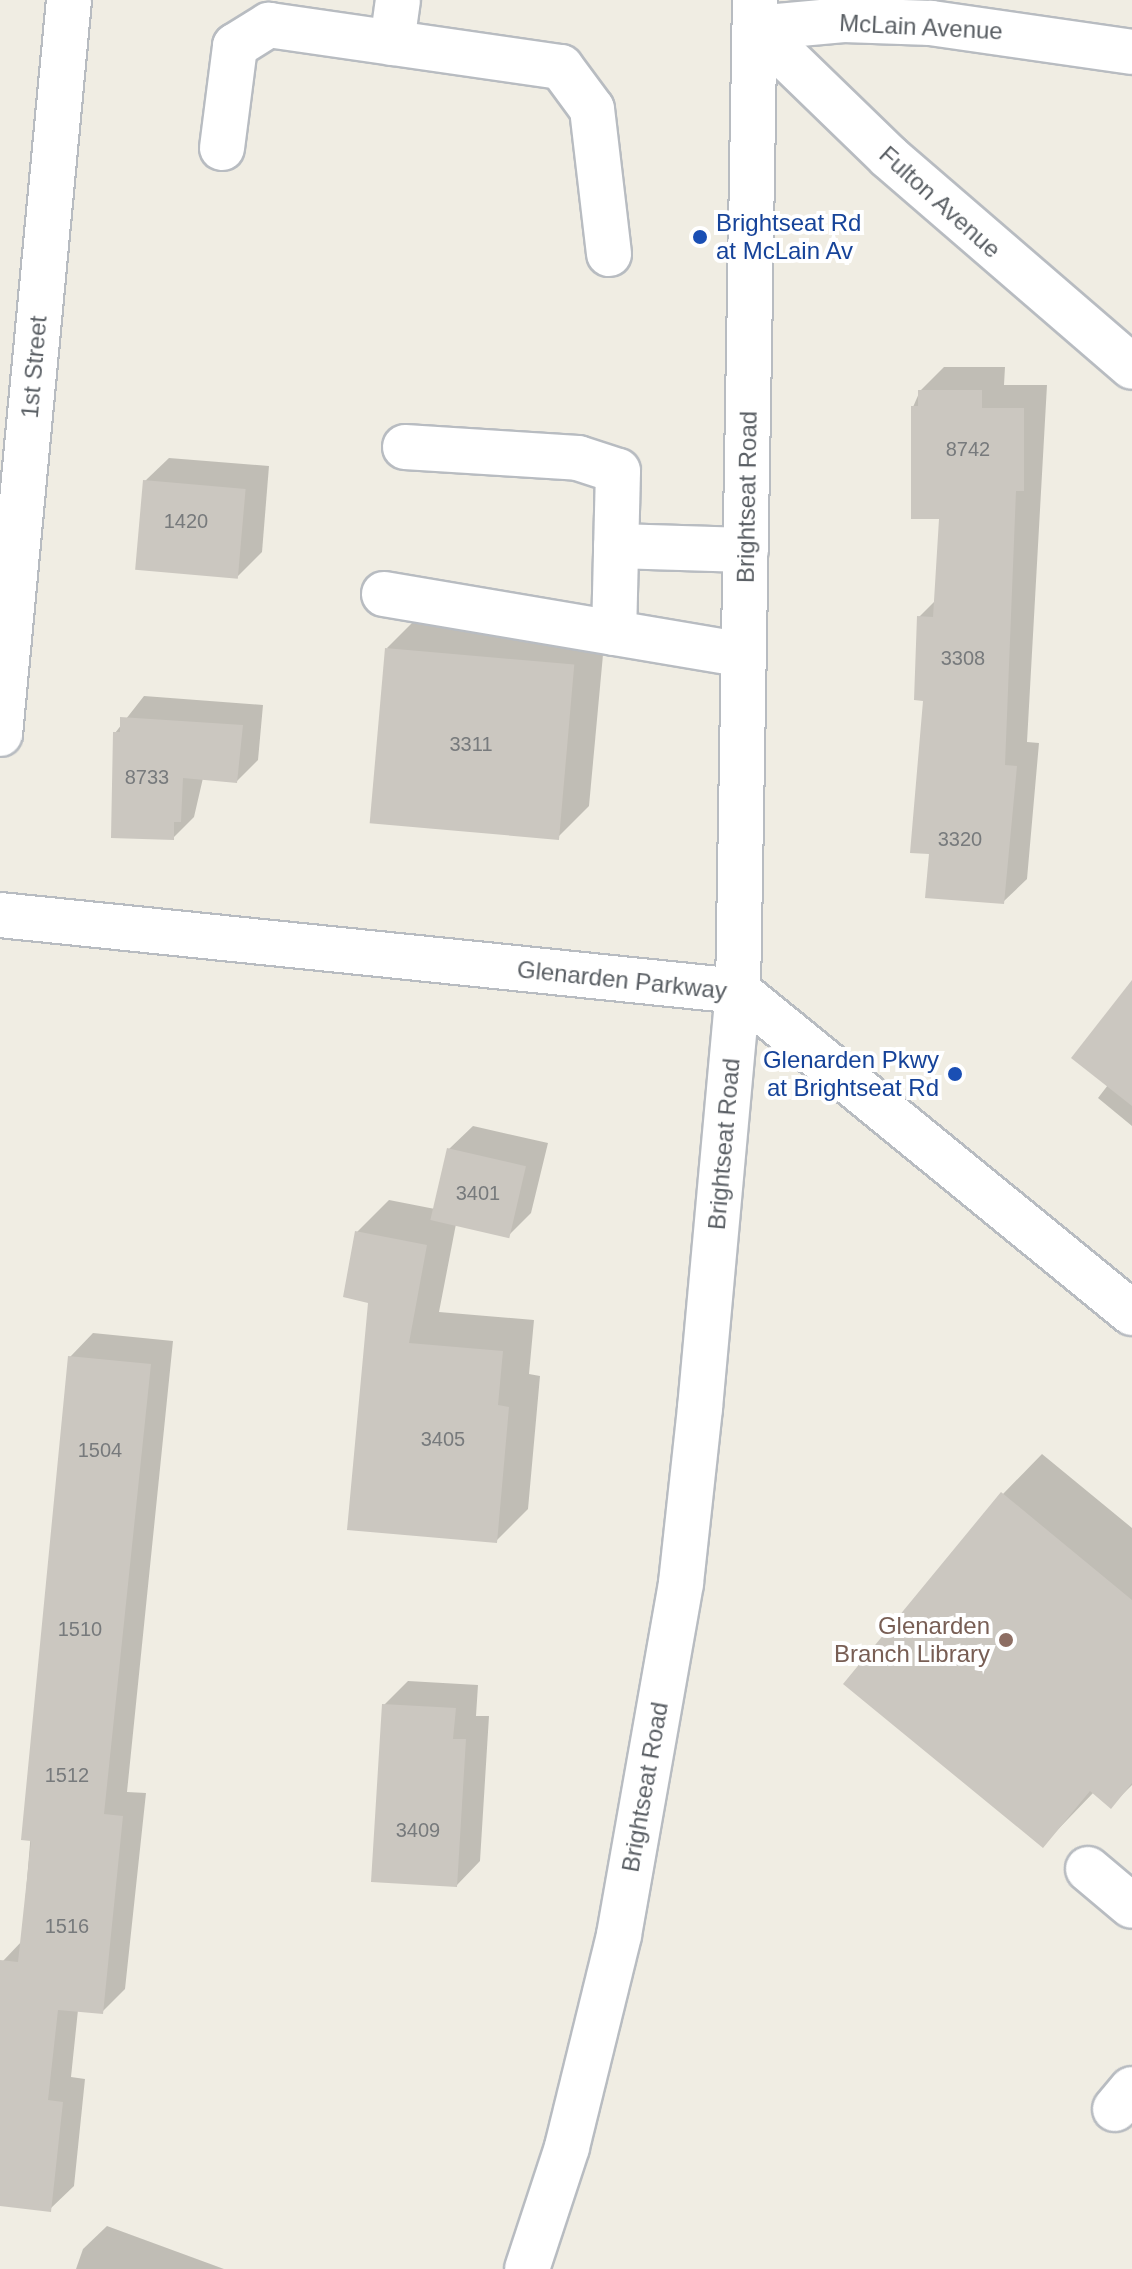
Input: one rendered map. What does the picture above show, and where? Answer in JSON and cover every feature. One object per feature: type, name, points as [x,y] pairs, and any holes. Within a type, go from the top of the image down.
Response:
[{"type":"street","name":"1st Street","points":[[0,734],[69,0]]},
{"type":"street","points":[[392,43],[398,0]]},
{"type":"street","name":"McLain Avenue","points":[[755,14],[931,23],[1132,52]]},
{"type":"street","name":"Fulton Avenue","points":[[755,14],[889,157],[1132,367]]},
{"type":"street","name":"Brightseat Road","points":[[527,2269],[567,2147],[619,1935],[676,1613],[738,991],[755,14]]},
{"type":"street","points":[[222,148],[235,46],[269,25],[561,67],[592,109],[609,254]]},
{"type":"street","points":[[405,447],[578,458],[618,471],[614,633]]},
{"type":"street","points":[[616,546],[746,550]]},
{"type":"street","points":[[384,594],[744,655]]},
{"type":"street","name":"Glenarden Parkway","points":[[0,915],[738,991],[1132,1313]]},
{"type":"street","points":[[1088,1869],[1132,1906]]},
{"type":"building","points":[[918,390],[982,390],[982,408],[1024,408],[1024,491],[1016,491],[1005,765],[1017,766],[1004,904],[925,898],[929,854],[910,853],[923,701],[914,700],[917,616],[933,617],[939,519],[911,519],[911,406],[918,406]]},
{"type":"building","points":[[143,480],[246,489],[238,579],[135,570]]},
{"type":"building","points":[[385,648],[574,665],[559,840],[370,823]]},
{"type":"building","points":[[120,717],[243,725],[237,783],[183,778],[181,822],[174,822],[174,840],[111,838],[113,732],[120,732]]},
{"type":"building","points":[[1132,980],[1132,1106],[1071,1058]]},
{"type":"building","points":[[447,1148],[526,1166],[509,1238],[430,1220]]},
{"type":"building","points":[[355,1231],[427,1245],[409,1343],[503,1351],[498,1405],[509,1407],[497,1543],[347,1530],[368,1303],[343,1297]]},
{"type":"building","points":[[68,1356],[151,1364],[104,1814],[123,1816],[103,2014],[58,2010],[48,2100],[63,2102],[51,2212],[0,2206],[0,1960],[18,1962],[31,1841],[21,1840]]},
{"type":"building","name":"Glenarden Branch Library","points":[[1001,1492],[1132,1600],[1132,1783],[1111,1809],[1090,1791],[1043,1848],[843,1684]]},
{"type":"building","points":[[382,1704],[456,1708],[453,1739],[466,1739],[457,1887],[371,1882]]},
{"type":"place","name":"Brightseat Rd at McLain Av","points":[[700,237]]},
{"type":"place","name":"Glenarden Pkwy at Brightseat Rd","points":[[955,1074]]},
{"type":"place","name":"Glenarden Branch Library","points":[[1006,1640]]}]
